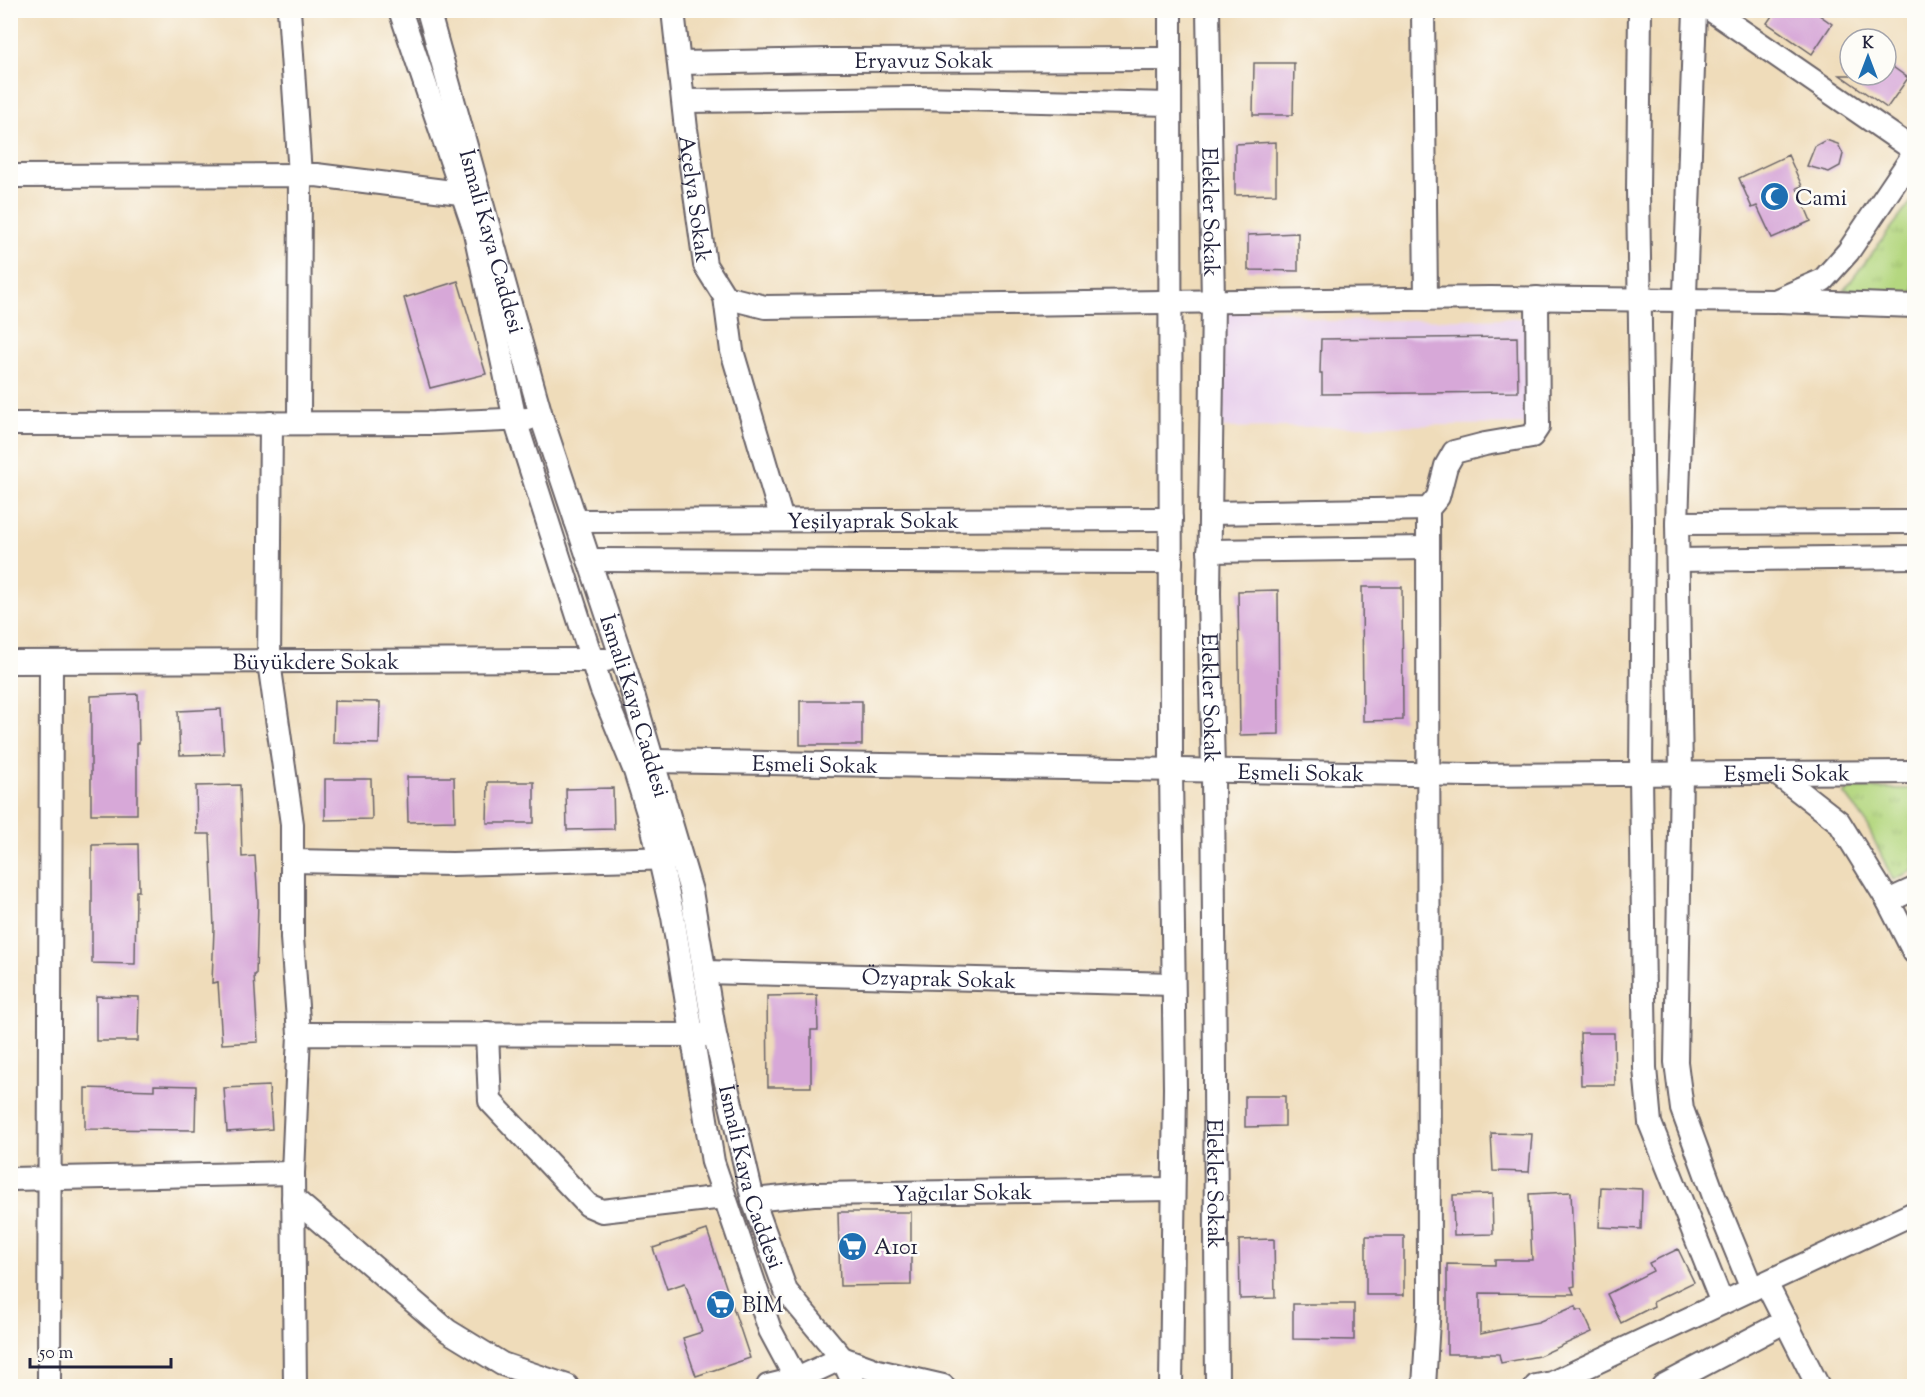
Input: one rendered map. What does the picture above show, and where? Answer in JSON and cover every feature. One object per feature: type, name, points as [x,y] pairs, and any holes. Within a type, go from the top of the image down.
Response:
[{"type":"street","points":[[289,10],[300,175],[299,423]]},
{"type":"street","points":[[399,10],[471,194],[474,228],[515,420],[601,688],[671,858],[673,916],[713,1162],[770,1330],[799,1383]]},
{"type":"street","name":"Açelya Sokak","points":[[673,10],[705,265],[725,297],[732,351],[782,520]]},
{"type":"street","name":"Elekler Sokak","points":[[1170,10],[1173,984],[1171,1386]]},
{"type":"street","name":"Elekler Sokak","points":[[1208,10],[1213,302],[1209,551],[1213,771],[1217,1386]]},
{"type":"street","points":[[1423,10],[1426,299]]},
{"type":"street","points":[[1640,10],[1639,300],[1643,524],[1641,774],[1645,1068],[1650,1123],[1722,1303]]},
{"type":"street","points":[[1695,10],[1677,523],[1681,774],[1676,1062],[1682,1109],[1715,1199],[1759,1286],[1786,1321],[1818,1386]]},
{"type":"street","points":[[1711,10],[1914,152],[1848,252],[1823,280],[1775,301]]},
{"type":"street","name":"İsmali Kaya Caddesi","points":[[430,14],[471,194],[653,761],[671,858],[691,891],[716,1035],[753,1200],[786,1291],[842,1358],[855,1386]]},
{"type":"street","name":"Eryavuz Sokak","points":[[680,63],[1170,59]]},
{"type":"street","name":"Eryavuz Sokak","points":[[684,101],[917,98],[1170,104]]},
{"type":"street","points":[[10,176],[316,175],[471,194]]},
{"type":"street","points":[[725,297],[765,307],[1537,298],[1775,301],[1914,306]]},
{"type":"street","points":[[1424,1386],[1429,1305],[1428,508],[1438,497],[1446,466],[1454,452],[1532,436],[1539,427],[1537,298]]},
{"type":"street","points":[[10,424],[434,423],[542,419]]},
{"type":"street","points":[[271,423],[269,662],[292,824],[292,938],[299,1034],[293,1173],[296,1386]]},
{"type":"street","points":[[1210,513],[1428,508]]},
{"type":"street","name":"Yeşilyaprak Sokak","points":[[576,521],[1171,519]]},
{"type":"street","points":[[1677,523],[1914,522]]},
{"type":"street","points":[[1209,551],[1428,548]]},
{"type":"street","points":[[1678,560],[1914,557]]},
{"type":"street","name":"Yeşilyaprak Sokak","points":[[589,560],[1171,562]]},
{"type":"street","name":"Büyükdere Sokak","points":[[10,662],[622,660]]},
{"type":"street","points":[[49,1386],[51,662]]},
{"type":"street","name":"Eşmeli Sokak","points":[[653,761],[1429,774],[1914,772]]},
{"type":"street","points":[[1776,773],[1839,822],[1888,901],[1914,952]]},
{"type":"street","points":[[292,861],[452,864],[671,858]]},
{"type":"street","points":[[1888,901],[1914,889]]},
{"type":"street","name":"Özyaprak Sokak","points":[[705,972],[1173,984]]},
{"type":"street","points":[[299,1034],[716,1035]]},
{"type":"street","points":[[487,1034],[490,1101],[588,1205],[602,1211],[724,1197]]},
{"type":"street","points":[[10,1179],[293,1173]]},
{"type":"street","name":"Yağcılar Sokak","points":[[753,1200],[814,1194],[1173,1189]]},
{"type":"street","points":[[293,1198],[448,1331],[502,1364],[567,1386]]},
{"type":"street","points":[[1536,1386],[1552,1383],[1914,1213]]},
{"type":"street","points":[[1663,1386],[1786,1321]]},
{"type":"street","points":[[768,1386],[799,1383],[842,1358],[878,1371],[944,1386]]},
{"type":"shaded area","points":[[1216,310],[1282,310],[1327,321],[1529,318],[1531,424],[1218,428]]},
{"type":"green space","points":[[1914,198],[1914,292],[1844,290]]},
{"type":"green space","points":[[1853,788],[1914,789],[1914,870],[1893,880],[1864,819],[1844,793]]},
{"type":"building","points":[[1776,10],[1812,10],[1832,24],[1812,54],[1767,23]]},
{"type":"building","points":[[1254,63],[1294,63],[1293,115],[1253,115]]},
{"type":"building","points":[[1898,71],[1908,78],[1887,108],[1857,87],[1898,87]]},
{"type":"building","points":[[1826,140],[1838,144],[1843,154],[1840,166],[1829,172],[1807,166],[1815,146]]},
{"type":"building","points":[[1276,142],[1276,194],[1235,195],[1235,144]]},
{"type":"building","name":"Cami","points":[[1788,155],[1802,186],[1797,188],[1811,221],[1772,238],[1757,206],[1752,208],[1739,178]]},
{"type":"building","points":[[1298,233],[1298,271],[1248,270],[1248,235]]},
{"type":"building","points":[[458,281],[486,374],[430,388],[404,298]]},
{"type":"building","points":[[1517,337],[1518,392],[1322,394],[1321,339]]},
{"type":"building","points":[[1362,587],[1402,587],[1403,720],[1363,721]]},
{"type":"building","points":[[1278,590],[1279,734],[1240,735],[1238,591]]},
{"type":"building","points":[[138,694],[137,814],[91,814],[91,696]]},
{"type":"building","points":[[334,701],[380,702],[379,744],[333,743]]},
{"type":"building","points":[[800,701],[862,701],[862,745],[800,745]]},
{"type":"building","points":[[221,709],[224,754],[180,755],[178,711]]},
{"type":"building","points":[[407,777],[454,777],[455,821],[408,822]]},
{"type":"building","points":[[325,779],[371,779],[372,819],[325,820]]},
{"type":"building","points":[[488,782],[534,782],[534,823],[487,823]]},
{"type":"building","points":[[240,785],[242,857],[255,856],[258,902],[256,975],[254,975],[258,1042],[222,1044],[218,982],[212,983],[214,928],[210,834],[197,834],[196,786]]},
{"type":"building","points":[[613,788],[614,829],[567,830],[566,789]]},
{"type":"building","points":[[138,844],[139,891],[136,891],[135,964],[92,963],[92,845]]},
{"type":"building","points":[[817,995],[818,1030],[811,1030],[811,1087],[768,1087],[767,996]]},
{"type":"building","points":[[96,996],[139,997],[138,1041],[96,1041]]},
{"type":"building","points":[[1580,1033],[1614,1033],[1615,1085],[1581,1085]]},
{"type":"building","points":[[154,1085],[196,1086],[195,1130],[85,1129],[85,1088],[154,1090]]},
{"type":"building","points":[[269,1086],[272,1129],[227,1132],[224,1088]]},
{"type":"building","points":[[1245,1096],[1285,1096],[1285,1126],[1245,1127]]},
{"type":"building","points":[[1491,1133],[1532,1134],[1529,1172],[1493,1171]]},
{"type":"building","points":[[1601,1187],[1642,1189],[1641,1229],[1599,1227]]},
{"type":"building","points":[[1571,1192],[1575,1286],[1571,1287],[1574,1294],[1480,1293],[1480,1334],[1538,1322],[1576,1306],[1576,1310],[1582,1310],[1592,1332],[1539,1356],[1501,1363],[1499,1354],[1447,1354],[1447,1264],[1495,1265],[1495,1260],[1532,1260],[1529,1194]]},
{"type":"building","points":[[1492,1194],[1493,1234],[1454,1235],[1453,1195]]},
{"type":"building","points":[[838,1212],[911,1212],[911,1285],[840,1286]]},
{"type":"building","points":[[707,1230],[750,1358],[696,1376],[683,1338],[702,1332],[685,1283],[667,1289],[653,1248]]},
{"type":"building","points":[[1366,1236],[1404,1236],[1404,1295],[1366,1295]]},
{"type":"building","points":[[1274,1239],[1275,1298],[1240,1299],[1239,1240]]},
{"type":"building","points":[[1678,1249],[1694,1282],[1653,1302],[1654,1306],[1621,1323],[1607,1294],[1653,1271],[1649,1263]]},
{"type":"building","points":[[1293,1304],[1354,1304],[1354,1340],[1293,1339]]},
{"type":"place","name":"Cami","points":[[1774,197]]},
{"type":"place","name":"A101","points":[[853,1246]]},
{"type":"place","name":"BİM","points":[[721,1304]]}]
